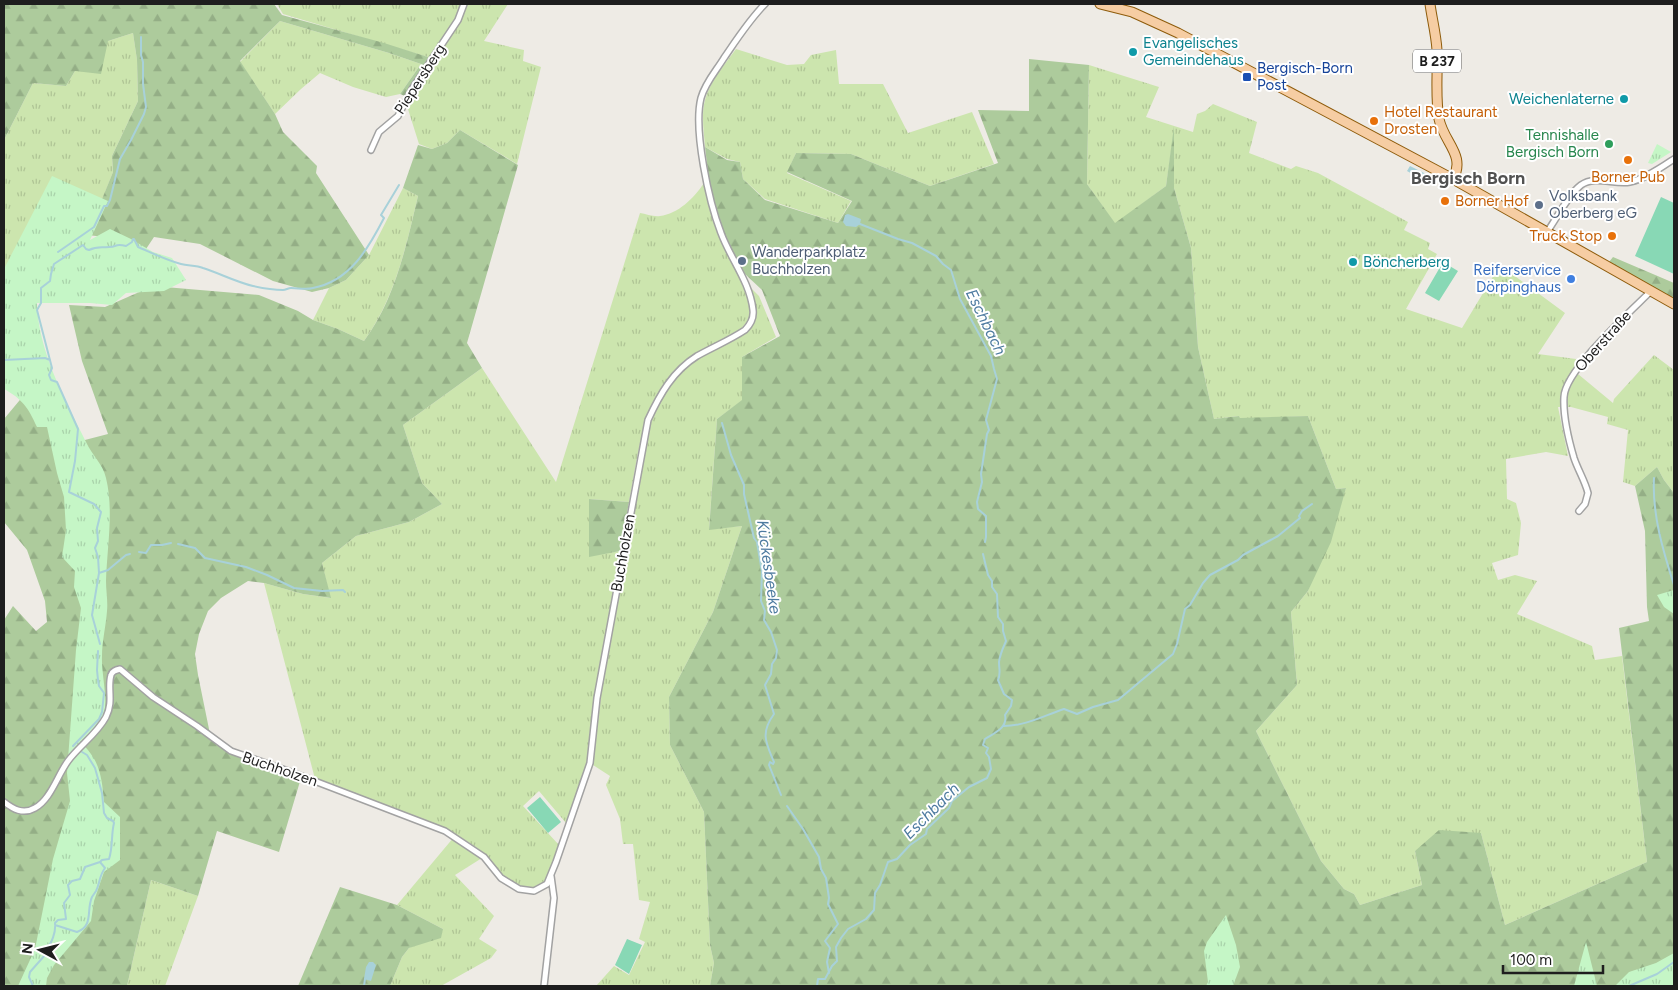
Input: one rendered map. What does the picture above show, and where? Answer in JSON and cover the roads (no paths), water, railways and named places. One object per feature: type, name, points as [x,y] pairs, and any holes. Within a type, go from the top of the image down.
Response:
[{"type":"main road","points":[[1100,4],[1132,12],[1178,33],[1453,179],[1674,304]]},
{"type":"main road","name":"B 237","points":[[1430,4],[1437,48],[1439,119],[1444,135],[1458,162],[1453,179]]},
{"type":"street","name":"Piepersberg","points":[[371,150],[379,132],[398,116],[412,89],[458,20],[464,4]]},
{"type":"street","name":"Buchholzen","points":[[4,802],[22,811],[36,808],[45,799],[68,761],[106,717],[110,704],[111,676],[113,672],[119,669],[153,697],[231,751],[445,831],[484,856],[501,878],[519,889],[529,891],[539,889],[547,884],[590,763],[599,686],[648,420],[666,386],[681,368],[696,357],[740,334],[751,323],[754,314],[741,274],[720,233],[709,189],[700,134],[700,104],[709,80],[746,26],[765,4]]},
{"type":"street","points":[[1548,232],[1576,190],[1584,183],[1592,181],[1632,181],[1674,159]]},
{"type":"street","name":"Oberstraße","points":[[1579,511],[1585,504],[1588,493],[1574,459],[1564,407],[1564,394],[1568,382],[1582,362],[1651,290]]},
{"type":"street","name":"Buchholzen","points":[[544,986],[554,898],[551,876]]},
{"type":"water","points":[[1410,166],[1426,174],[1423,180],[1407,171]]},
{"type":"water","points":[[848,214],[861,219],[860,224],[856,227],[846,226],[843,222],[845,215]]},
{"type":"water","points":[[369,962],[373,962],[376,965],[371,981],[364,979]]},
{"type":"waterway","points":[[58,252],[94,227],[104,206],[107,206],[110,200],[120,159],[144,114],[146,107],[141,37]]},
{"type":"waterway","points":[[100,644],[92,615],[99,573],[98,557],[95,548],[98,541],[97,528],[101,512],[94,504],[69,492],[75,461],[78,429],[57,382],[51,380],[49,375],[52,368],[37,310],[41,303],[41,288],[50,281],[54,264],[83,245],[89,250],[118,245],[126,246],[134,239],[138,247],[164,258],[181,264],[200,267],[247,284],[279,290],[313,288],[337,278],[348,271],[356,262],[378,230],[384,218],[381,215],[399,185]]},
{"type":"waterway","name":"Eschbach","points":[[860,224],[912,243],[936,256],[951,270],[960,299],[991,356],[997,379],[986,420],[989,430],[981,474],[982,482],[977,502],[978,509],[986,516],[985,542]]},
{"type":"waterway","points":[[4,360],[45,358],[50,360]]},
{"type":"waterway","name":"Kückesbeeke","points":[[722,423],[731,455],[744,485],[744,494],[754,538],[757,542],[762,572],[761,601],[765,611],[764,620],[771,632],[777,650],[771,674],[765,685],[774,714],[767,727],[766,738],[774,762],[773,764],[770,762],[769,765],[781,795]]},
{"type":"waterway","points":[[1654,478],[1655,505],[1662,546],[1674,585]]},
{"type":"waterway","points":[[1004,726],[1027,722],[1064,709],[1077,714],[1118,700],[1173,654],[1185,609],[1190,605],[1210,575],[1278,536],[1300,518],[1299,516],[1302,511],[1312,504]]},
{"type":"waterway","points":[[139,552],[146,553],[151,545],[171,543]]},
{"type":"waterway","points":[[178,544],[195,548],[205,558],[246,567],[294,588],[322,591],[343,590],[345,592]]},
{"type":"waterway","points":[[99,573],[108,570],[126,555],[130,554]]},
{"type":"waterway","name":"Eschbach","points":[[817,986],[818,979],[825,979],[837,961],[836,947],[841,938],[848,929],[866,919],[874,910],[875,893],[880,885],[888,862],[897,859],[910,845],[926,834],[927,829],[949,808],[952,801],[969,787],[987,778],[991,769],[989,757],[986,753],[988,748],[983,745],[985,739],[1002,727],[1012,700],[1004,694],[998,680],[1000,674],[999,659],[1006,641],[1003,624],[998,617],[997,594],[992,587],[992,581],[988,575],[983,554]]},
{"type":"waterway","points":[[73,746],[99,719],[102,712],[104,693],[99,686],[98,680],[98,651]]},
{"type":"waterway","points":[[33,986],[29,977],[30,972],[45,955],[46,949],[53,937],[55,923],[58,920],[66,919],[64,903],[70,895],[68,885],[72,881],[80,879],[85,867],[109,859],[112,846],[114,823],[104,813],[102,793],[95,768],[87,755],[82,752]]},
{"type":"waterway","name":"Kückesbeeke","points":[[787,806],[819,857],[821,869],[826,878],[828,904],[838,924],[825,941],[830,948],[827,962],[829,973]]},
{"type":"waterway","points":[[55,925],[77,932],[86,926],[90,902],[105,868],[100,862]]},
{"type":"waterway","points":[[1629,986],[1657,974],[1674,962]]},
{"type":"waterway","points":[[364,986],[365,979]]},
{"type":"place","name":"Evangelisches Gemeindehaus","points":[[1133,52]]},
{"type":"place","name":"Bergisch-Born Post","points":[[1247,77]]},
{"type":"place","name":"Weichenlaterne","points":[[1624,99]]},
{"type":"place","name":"Hotel Restaurant Drosten","points":[[1374,121]]},
{"type":"place","name":"Tennishalle Bergisch Born","points":[[1609,144]]},
{"type":"place","name":"Borner Pub","points":[[1628,160]]},
{"type":"place","name":"Borner Hof","points":[[1445,201]]},
{"type":"place","name":"Volksbank Oberberg eG","points":[[1539,205]]},
{"type":"place","name":"Truck Stop","points":[[1612,236]]},
{"type":"place","name":"Wanderparkplatz Buchholzen","points":[[742,261]]},
{"type":"place","name":"Böncherberg","points":[[1353,262]]},
{"type":"place","name":"Reiferservice Dörpinghaus","points":[[1571,279]]},
{"type":"district","name":"Bergisch Born","points":[[1468,178]]}]
